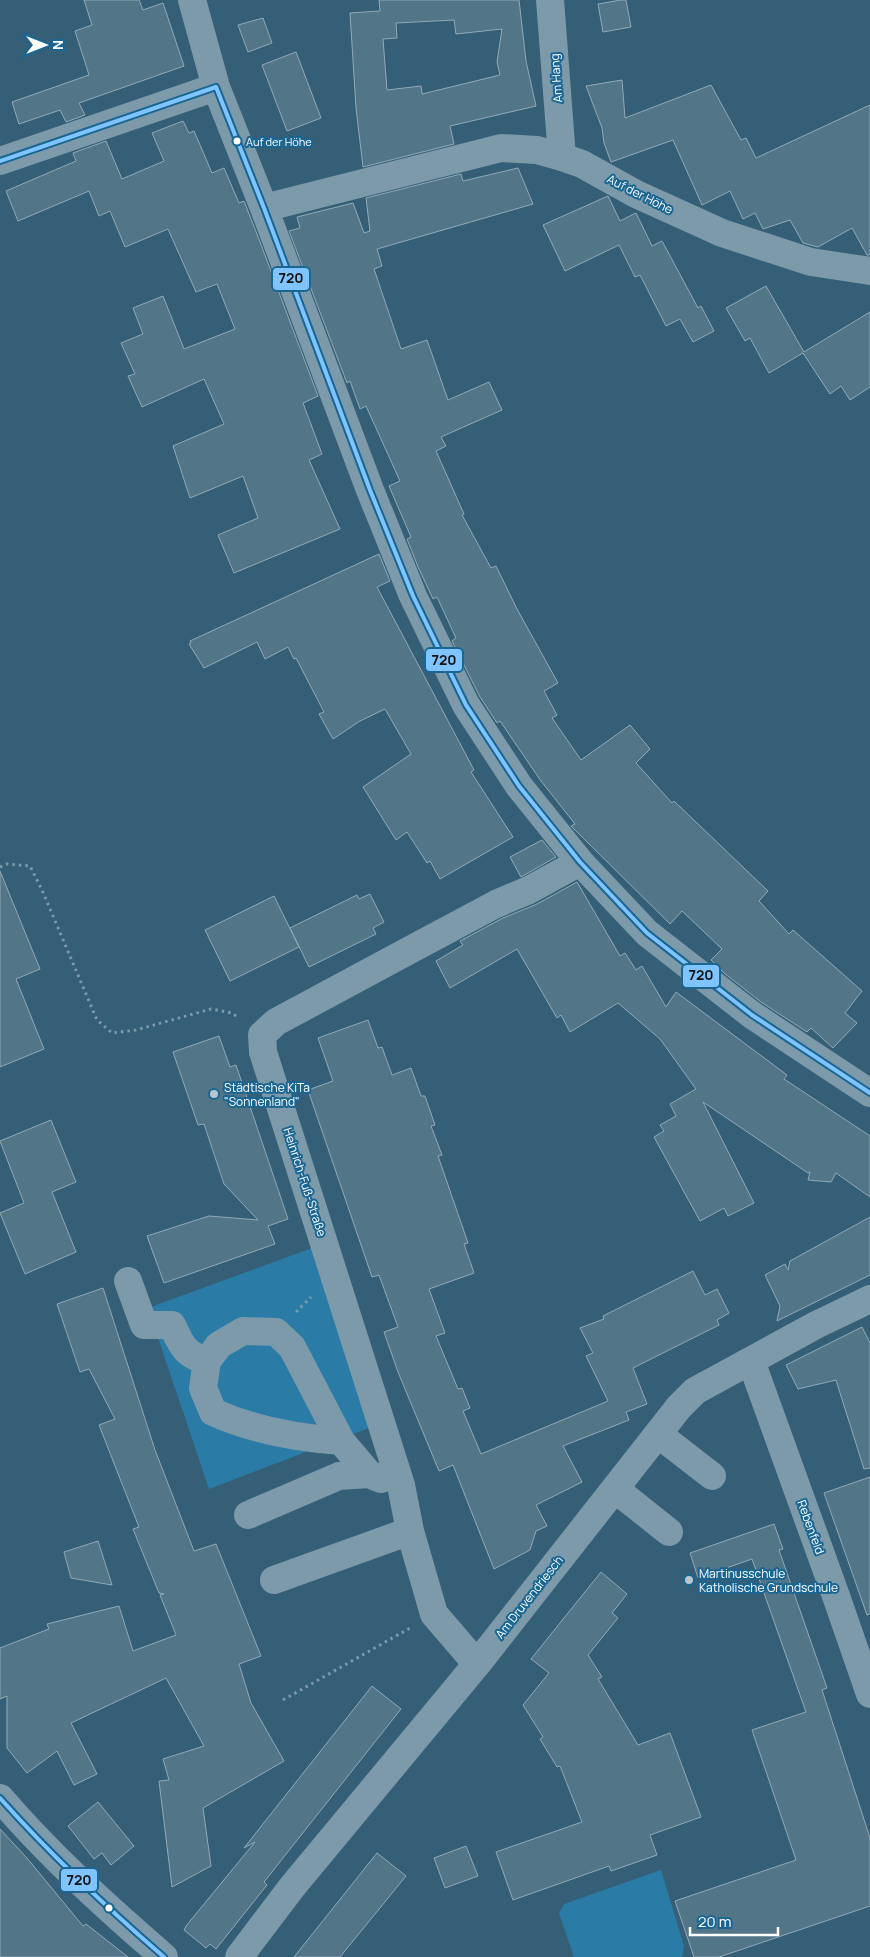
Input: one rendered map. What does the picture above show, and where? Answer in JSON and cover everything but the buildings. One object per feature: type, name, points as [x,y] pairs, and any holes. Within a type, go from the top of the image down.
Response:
[{"type":"street","points":[[192,0],[216,87],[264,208],[370,490],[413,596],[466,705],[519,786],[580,862],[647,933],[752,1015],[870,1093]]},
{"type":"street","name":"Am Hang","points":[[550,0],[562,157]]},
{"type":"street","points":[[0,161],[216,87]]},
{"type":"street","name":"Auf der Höhe","points":[[264,208],[501,148],[537,150],[582,164],[636,194],[722,232],[811,262],[870,271]]},
{"type":"street","points":[[262,1035],[276,1022],[399,955],[580,862]]},
{"type":"street","name":"Heinrich-Fuß-Straße","points":[[262,1035],[263,1052],[335,1273],[401,1486],[410,1531],[434,1614],[477,1664]]},
{"type":"street","points":[[128,1281],[144,1324],[172,1325],[184,1349],[193,1356],[207,1361]]},
{"type":"street","name":"Am Druvendriesch","points":[[239,1957],[292,1887],[477,1664],[679,1407],[695,1391],[870,1298]]},
{"type":"street","points":[[341,1440],[304,1438],[234,1421],[213,1412],[203,1388],[207,1361],[219,1344],[243,1331],[276,1332],[292,1347],[341,1440],[369,1474]]},
{"type":"street","name":"Rebenfeld","points":[[751,1360],[870,1694]]},
{"type":"street","points":[[658,1434],[712,1476]]},
{"type":"street","points":[[248,1515],[338,1476],[369,1474],[401,1486]]},
{"type":"street","points":[[615,1489],[669,1532]]},
{"type":"street","points":[[274,1580],[410,1531]]},
{"type":"street","points":[[0,1798],[34,1837],[98,1899],[164,1957]]},
{"type":"path","points":[[0,867],[7,864],[30,866],[97,1020],[112,1033],[136,1030],[211,1009],[232,1013],[262,1035]]},
{"type":"path","points":[[276,1332],[335,1273]]},
{"type":"path","points":[[283,1700],[434,1614]]},
{"type":"shaded area","points":[[315,1247],[369,1428],[209,1489],[148,1308]]},
{"type":"shaded area","points":[[661,1870],[684,1946],[682,1957],[574,1957],[559,1913],[564,1904]]},
{"type":"transit line","name":"720","points":[[216,87],[264,208],[370,490],[413,596],[466,705],[519,786],[580,862],[647,933],[752,1015],[870,1093]]},
{"type":"transit line","name":"720","points":[[0,161],[216,87]]},
{"type":"transit line","name":"720","points":[[0,1798],[79,1880],[164,1957]]},
{"type":"place","name":"Auf der Höhe","points":[[237,141]]},
{"type":"place","name":"Städtische KiTa \"Sonnenland\"","points":[[214,1094]]},
{"type":"place","name":"Martinusschule Katholische Grundschule","points":[[689,1580]]}]
